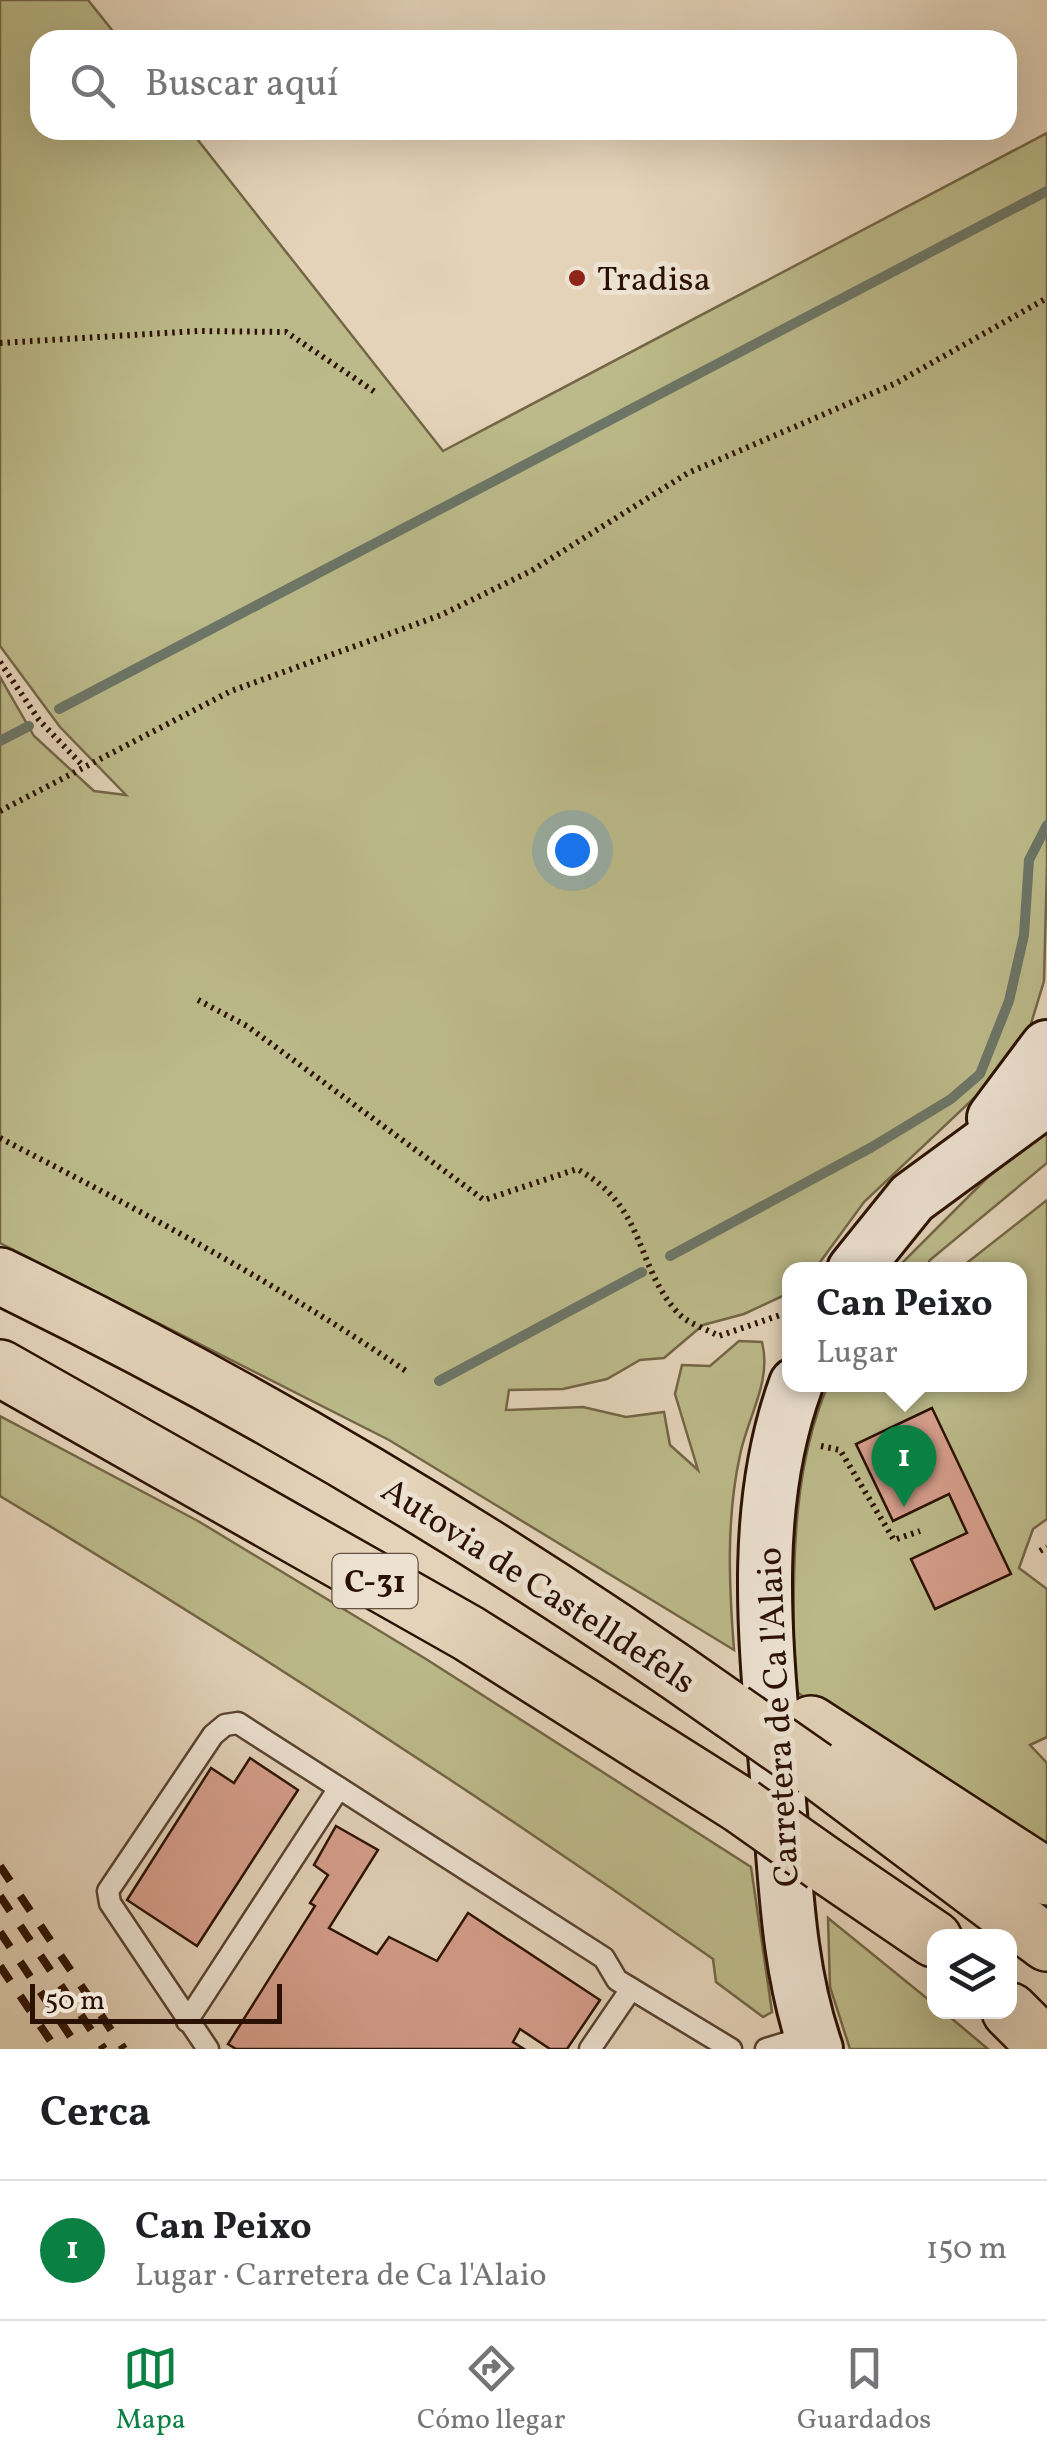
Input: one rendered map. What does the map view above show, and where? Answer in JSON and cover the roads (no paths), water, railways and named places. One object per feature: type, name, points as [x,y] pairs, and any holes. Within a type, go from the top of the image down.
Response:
[{"type":"highway","name":"Autovia de Castelldefels","points":[[0,1276],[394,1489],[638,1644],[813,1747]]},
{"type":"highway","name":"C-31","points":[[0,1368],[468,1634],[742,1806],[927,1935]]},
{"type":"highway","points":[[813,1747],[1047,1876]]},
{"type":"highway","points":[[813,1747],[1047,1943]]},
{"type":"highway","points":[[1017,1998],[1047,2020]]},
{"type":"highway","points":[[1017,2018],[1047,2048]]},
{"type":"street","points":[[860,1262],[880,1233],[1009,1102],[1047,1047]]},
{"type":"street","points":[[934,1180],[1047,1099]]},
{"type":"street","name":"Carretera de Ca l'Alaio","points":[[794,1392],[769,1493],[765,1634],[798,2044]]},
{"type":"lane","points":[[205,2047],[110,1903],[108,1891],[213,1735],[225,1724],[238,1723],[604,1958],[618,1980],[731,2049]]},
{"type":"lane","points":[[187,2021],[339,1788]]},
{"type":"lane","points":[[590,2049],[631,1989]]},
{"type":"waterway","points":[[59,709],[1047,191]]},
{"type":"waterway","points":[[0,741],[29,726]]},
{"type":"waterway","points":[[670,1256],[872,1147],[951,1099],[980,1074],[1009,1001],[1024,935],[1029,860],[1047,825]]},
{"type":"waterway","points":[[439,1381],[642,1272]]},
{"type":"railway","points":[[0,1866],[124,2049]]},
{"type":"railway","points":[[0,1896],[104,2049]]},
{"type":"railway","points":[[0,1932],[79,2049]]},
{"type":"railway","points":[[0,1966],[56,2049]]},
{"type":"place","name":"Tradisa","points":[[577,278]]},
{"type":"place","name":"Can Peixo","points":[[904,1507]]}]
